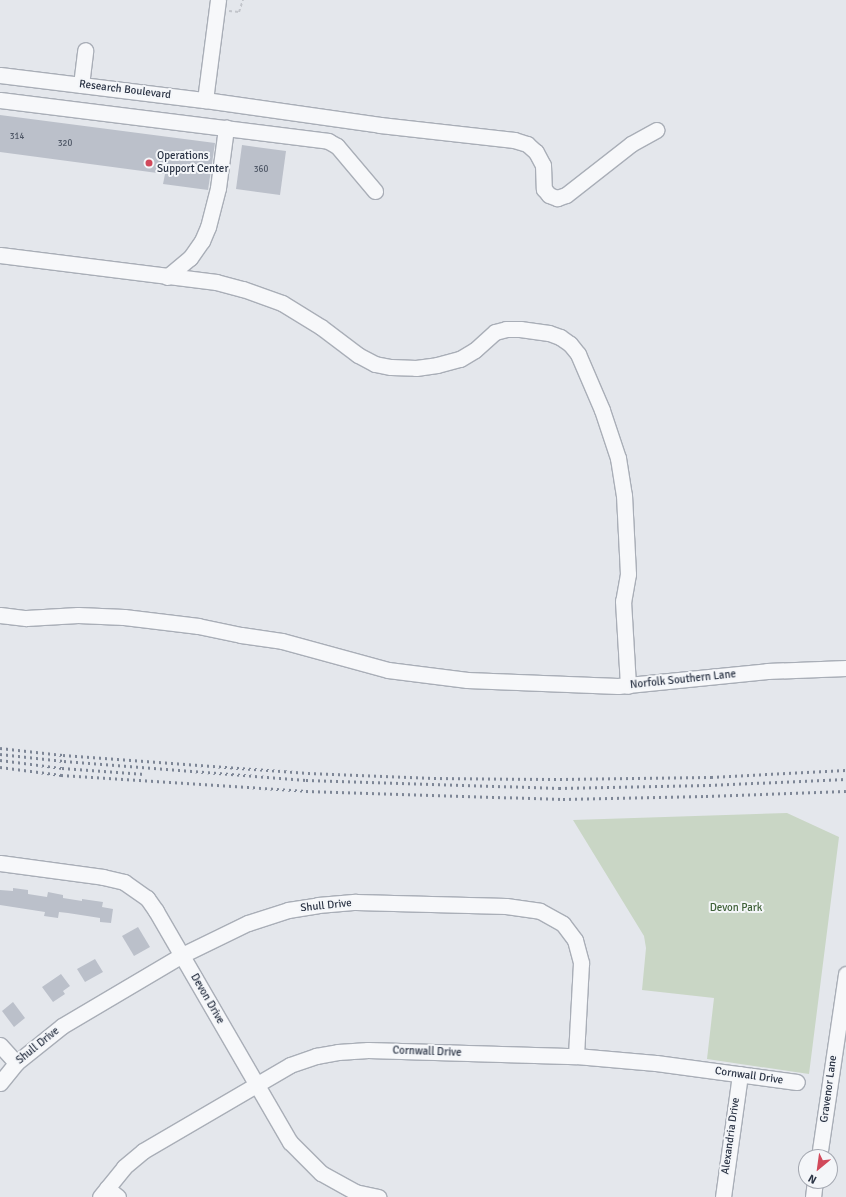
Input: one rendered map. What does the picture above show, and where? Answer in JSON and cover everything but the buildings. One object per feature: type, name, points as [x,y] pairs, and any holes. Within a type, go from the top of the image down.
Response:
[{"type":"street","points":[[205,100],[221,5]]},
{"type":"street","points":[[81,84],[85,50]]},
{"type":"street","name":"Research Boulevard","points":[[0,75],[251,106],[380,125],[514,140],[527,144],[536,152],[543,165],[544,189],[549,195],[557,198],[566,196],[631,144],[656,130]]},
{"type":"street","points":[[0,100],[328,141],[337,146],[375,191]]},
{"type":"street","points":[[167,277],[190,258],[202,242],[208,227],[218,188],[226,128]]},
{"type":"street","points":[[0,255],[216,282],[263,295],[300,314],[366,360],[391,367],[416,368],[437,365],[460,359],[475,350],[495,332],[506,329],[520,329],[550,333],[570,344],[578,354],[602,410],[618,458],[624,495],[628,574],[623,601],[628,686]]},
{"type":"street","name":"Norfolk Southern Lane","points":[[0,615],[26,618],[78,615],[124,617],[198,626],[250,637],[282,641],[388,670],[444,678],[594,686],[628,686],[767,671],[846,668]]},
{"type":"street","points":[[767,671],[846,663]]},
{"type":"street","name":"Devon Drive","points":[[0,863],[103,877],[124,882],[147,898],[182,955],[290,1142],[321,1173],[356,1192],[378,1197]]},
{"type":"street","name":"Shull Drive","points":[[0,1083],[16,1063],[62,1026],[182,955],[248,922],[288,910],[318,905],[356,902],[506,906],[540,911],[563,924],[575,940],[581,963],[576,1056]]},
{"type":"street","name":"Gravenor Lane","points":[[820,1149],[846,974]]},
{"type":"street","points":[[0,1045],[16,1063]]},
{"type":"street","name":"Cornwall Drive","points":[[108,1194],[124,1167],[143,1151],[290,1066],[316,1056],[338,1052],[368,1050],[576,1056],[656,1063],[797,1082]]},
{"type":"street","name":"Alexandria Drive","points":[[723,1197],[740,1074]]},
{"type":"path","points":[[221,5],[239,12],[244,0]]},
{"type":"green space","name":"Devon Park","points":[[787,813],[839,837],[809,1074],[707,1059],[714,998],[642,990],[646,948],[644,936],[573,820]]},
{"type":"railway","points":[[0,748],[63,755],[308,773],[434,778],[560,779],[711,777],[846,770]]},
{"type":"railway","points":[[0,754],[64,761],[306,780],[559,788],[709,785],[846,779]]},
{"type":"railway","points":[[0,760],[62,768],[145,774]]},
{"type":"railway","points":[[0,767],[61,775],[306,791],[563,799],[846,791]]},
{"type":"place","name":"Operations Support Center","points":[[149,163]]}]
